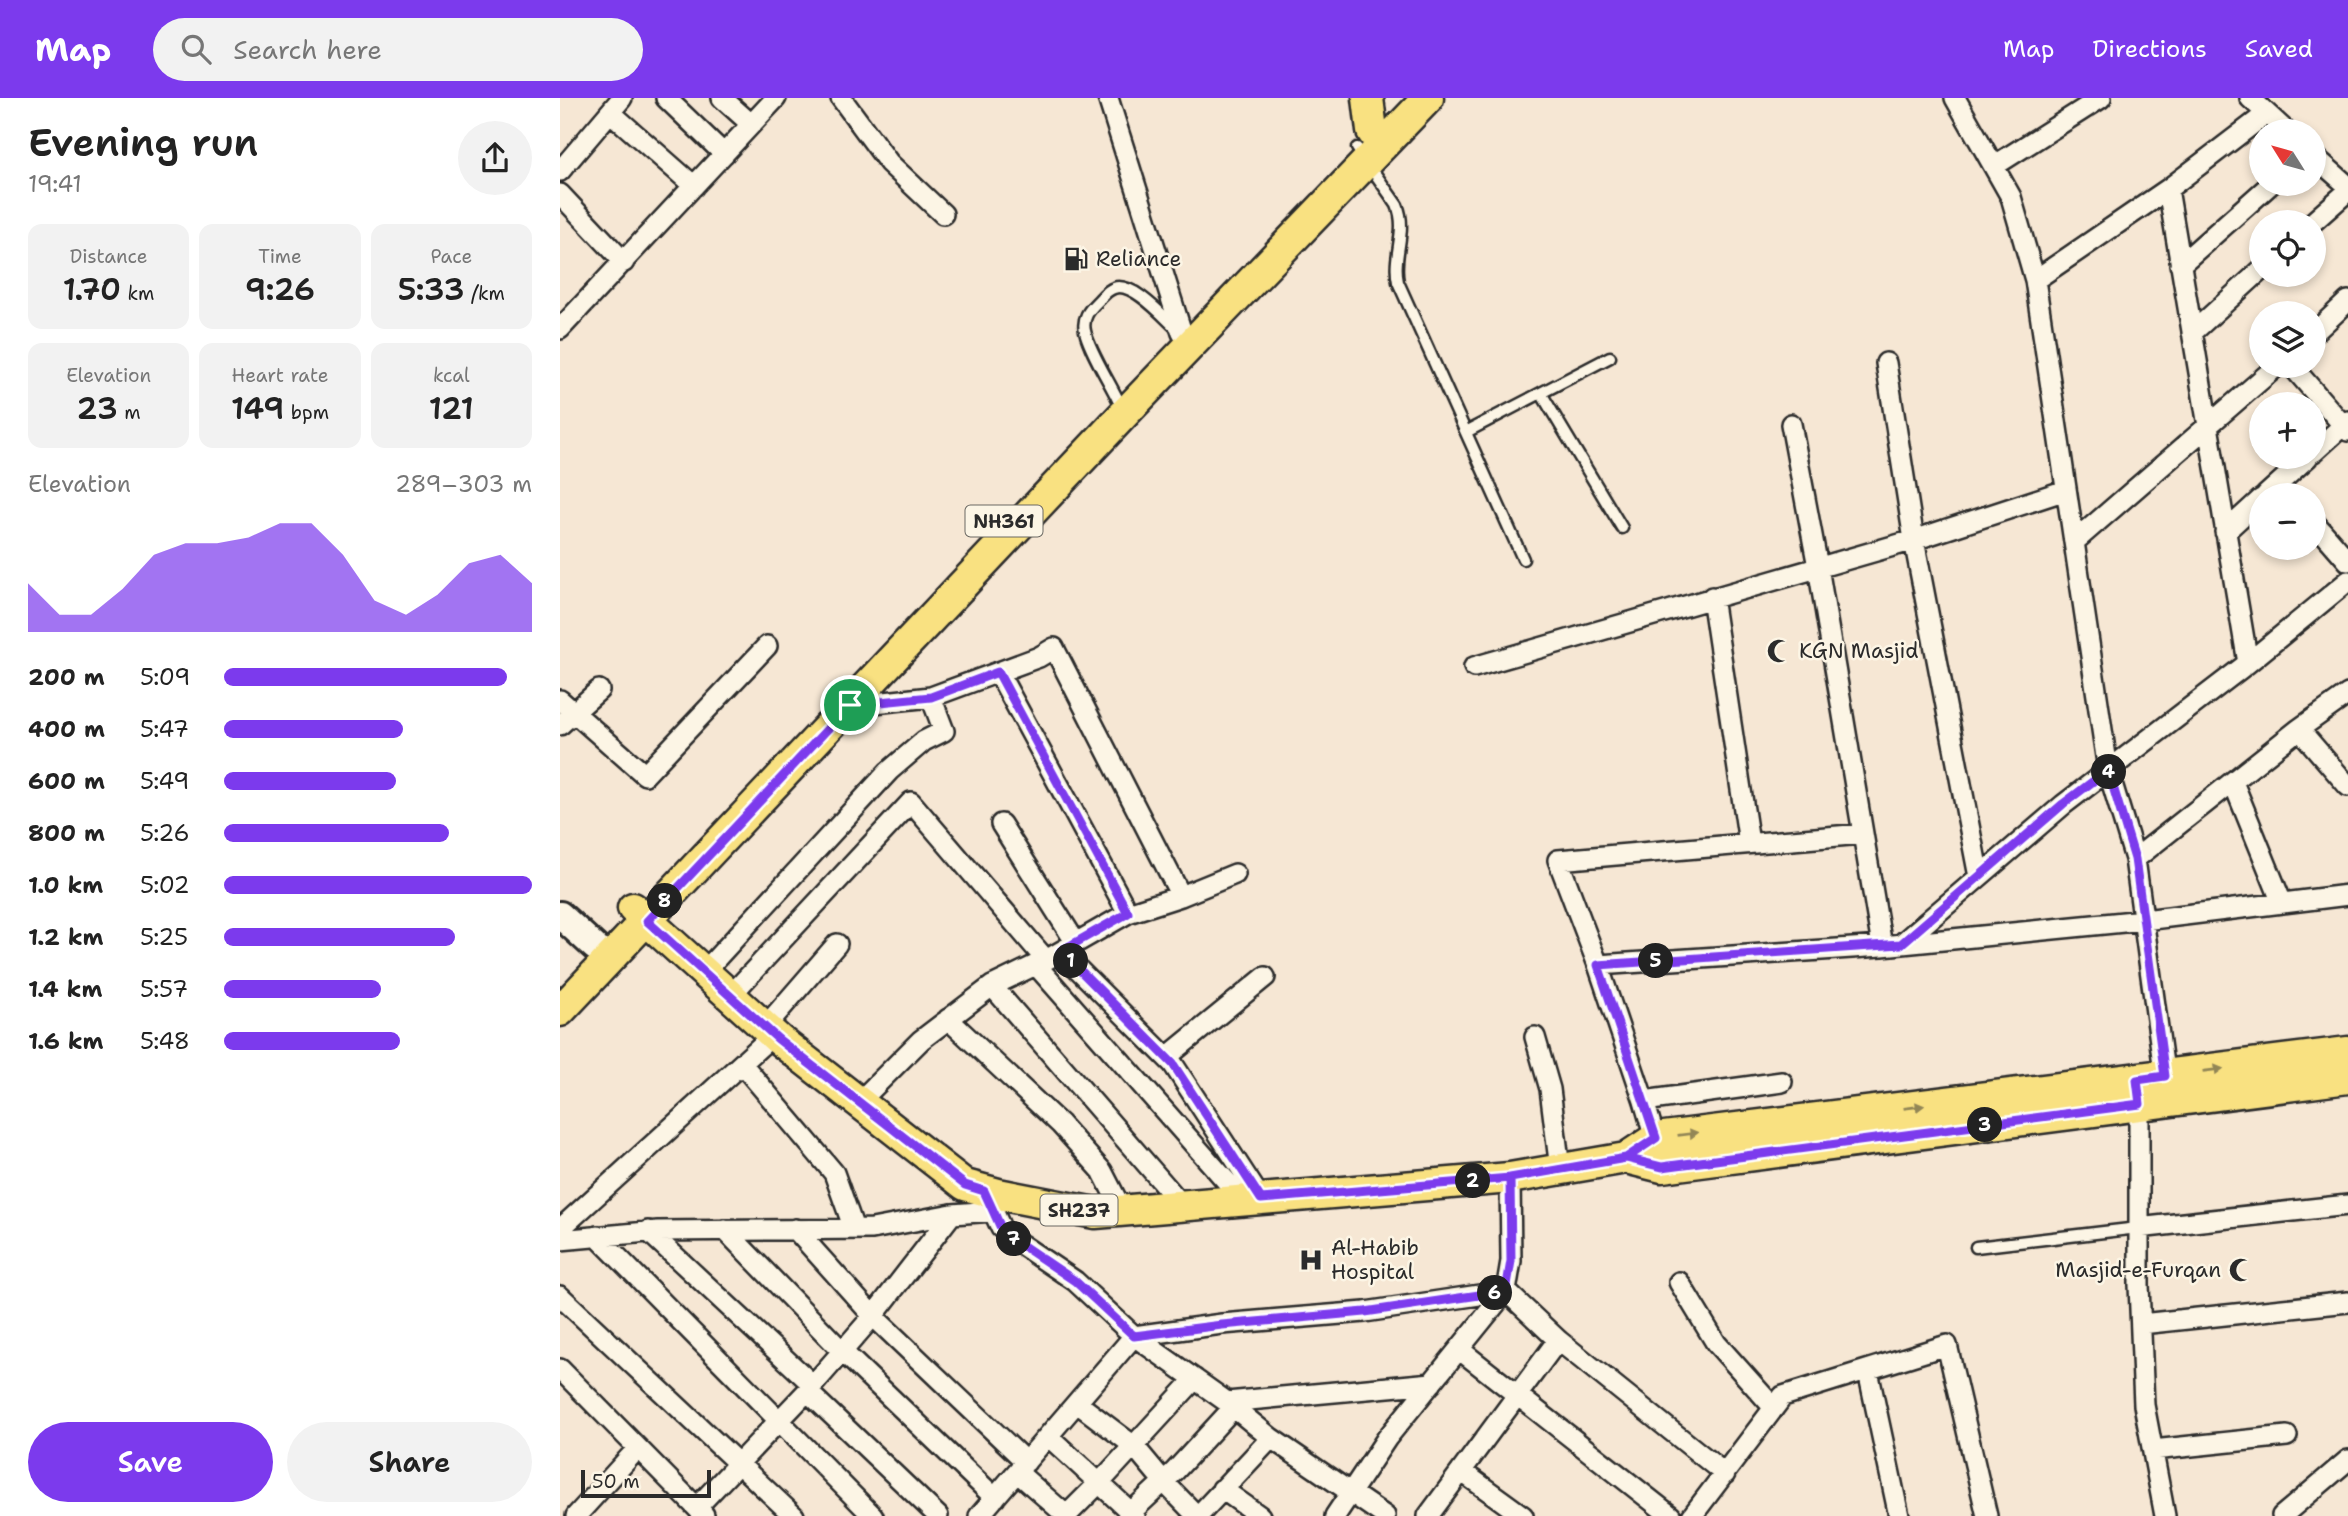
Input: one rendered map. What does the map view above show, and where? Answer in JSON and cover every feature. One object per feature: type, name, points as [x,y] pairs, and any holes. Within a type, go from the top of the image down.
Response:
[{"type":"main road","points":[[839,706],[1125,413],[1381,125],[1428,98]]},
{"type":"main road","name":"NH361","points":[[640,915],[839,706],[1118,400],[1323,189],[1381,125]]},
{"type":"main road","points":[[560,915],[594,947]]},
{"type":"main road","points":[[560,983],[594,947],[640,915]]},
{"type":"main road","points":[[560,1011],[640,915]]},
{"type":"main road","name":"SH237","points":[[640,915],[769,1030],[989,1201],[1095,1213],[1510,1178],[1626,1158],[1662,1167],[2153,1090],[2348,1052]]},
{"type":"main road","name":"SH237","points":[[1626,1158],[1656,1138],[2153,1090],[2348,1078]]},
{"type":"street","points":[[666,98],[724,154]]},
{"type":"street","points":[[722,98],[751,124]]},
{"type":"street","points":[[560,329],[776,98]]},
{"type":"street","points":[[841,98],[889,163],[943,214]]},
{"type":"street","points":[[1108,98],[1182,333]]},
{"type":"street","points":[[1955,98],[2011,197],[2035,280],[2108,770],[2135,859],[2144,920],[2153,1090],[2138,1228],[2144,1405],[2165,1516]]},
{"type":"street","points":[[1994,166],[2101,98]]},
{"type":"street","points":[[2250,98],[2272,119]]},
{"type":"street","points":[[560,171],[616,105],[694,186]]},
{"type":"street","points":[[2035,280],[2168,189],[2266,114]]},
{"type":"street","points":[[2325,210],[2348,188],[2326,167]]},
{"type":"street","points":[[2168,189],[2248,663]]},
{"type":"street","points":[[560,194],[624,262]]},
{"type":"street","points":[[2180,265],[2258,196]]},
{"type":"street","points":[[2192,333],[2249,281]]},
{"type":"street","points":[[2326,322],[2348,301]]},
{"type":"street","points":[[1886,363],[1914,540],[1979,877]]},
{"type":"street","points":[[2074,542],[2263,378]]},
{"type":"street","points":[[2303,378],[2346,426],[2326,442]]},
{"type":"street","points":[[1791,424],[1818,567],[1862,834],[1891,945]]},
{"type":"street","points":[[2285,483],[2297,469]]},
{"type":"street","points":[[1474,667],[1914,540],[2066,490]]},
{"type":"street","points":[[2225,532],[2249,510]]},
{"type":"street","points":[[2326,536],[2348,561]]},
{"type":"street","points":[[1891,945],[1979,877],[2063,804],[2248,663],[2348,581]]},
{"type":"street","points":[[1712,597],[1749,843]]},
{"type":"street","points":[[599,690],[565,712],[645,775],[767,646]]},
{"type":"street","points":[[839,706],[931,697],[1040,657],[1054,648],[1181,896]]},
{"type":"street","points":[[998,672],[1128,913]]},
{"type":"street","points":[[2135,859],[2299,729],[2348,694]]},
{"type":"street","points":[[703,973],[889,771],[925,741],[944,731],[931,697]]},
{"type":"street","points":[[2299,729],[2348,786]]},
{"type":"street","points":[[2233,782],[2282,903]]},
{"type":"street","points":[[730,996],[911,802],[1055,955],[1167,1057],[1183,1077],[1252,1200]]},
{"type":"street","points":[[1001,824],[1055,955],[1252,1200]]},
{"type":"street","points":[[1662,1167],[1656,1138],[1598,965],[1558,860],[1862,834]]},
{"type":"street","points":[[859,1102],[921,1040],[992,986],[1055,955],[1128,913],[1181,896],[1235,874]]},
{"type":"street","points":[[1598,965],[1891,945],[2144,920],[2348,895]]},
{"type":"street","points":[[560,1229],[742,1063],[837,944]]},
{"type":"street","points":[[1167,1057],[1265,977]]},
{"type":"street","points":[[992,986],[1183,1206]]},
{"type":"street","points":[[948,1019],[1060,1124],[1102,1171],[1122,1210]]},
{"type":"street","points":[[1535,1037],[1550,1089],[1560,1168]]},
{"type":"street","points":[[742,1063],[834,1172],[854,1229]]},
{"type":"street","points":[[1644,1101],[1782,1082]]},
{"type":"street","points":[[1335,1516],[1387,1438],[1506,1291],[1511,1261],[1510,1178]]},
{"type":"street","points":[[560,1240],[648,1231],[872,1229],[952,1214],[989,1201],[1001,1228],[1075,1281],[1134,1336],[1230,1404],[1271,1438],[1385,1516]]},
{"type":"street","points":[[2138,1228],[2348,1205]]},
{"type":"street","points":[[560,1369],[701,1511],[738,1464],[873,1316],[952,1214]]},
{"type":"street","points":[[795,1229],[873,1316],[1022,1466],[1066,1516],[1195,1379]]},
{"type":"street","points":[[725,1230],[842,1351],[988,1510],[1022,1466],[1134,1336],[1365,1312],[1506,1291]]},
{"type":"street","points":[[648,1231],[938,1516]]},
{"type":"street","points":[[597,1236],[873,1516]]},
{"type":"street","points":[[1679,1282],[1716,1343],[1774,1408]]},
{"type":"street","points":[[1506,1291],[1558,1340],[1724,1474]]},
{"type":"street","points":[[560,1296],[794,1516]]},
{"type":"street","points":[[2141,1324],[2348,1302]]},
{"type":"street","points":[[1427,1516],[1558,1340]]},
{"type":"street","points":[[1692,1516],[1783,1396],[1947,1345],[1987,1516]]},
{"type":"street","points":[[1460,1350],[1671,1516]]},
{"type":"street","points":[[1868,1371],[1899,1516]]},
{"type":"street","points":[[1048,1436],[1131,1515],[1164,1482],[1230,1404],[1432,1384]]},
{"type":"street","points":[[1077,1403],[1134,1446],[1164,1482],[1198,1516],[1271,1438]]},
{"type":"street","points":[[2153,1450],[2287,1436]]},
{"type":"street","points":[[576,1516],[638,1448]]},
{"type":"street","points":[[2284,1516],[2348,1460]]},
{"type":"street","points":[[1461,1471],[1523,1516]]},
{"type":"street","points":[[1222,1489],[1260,1516]]},
{"type":"lane","points":[[1381,125],[1401,215],[1402,234],[1396,258],[1398,282],[1523,559]]},
{"type":"lane","points":[[1118,400],[1085,333],[1085,319],[1091,308],[1110,289],[1125,287],[1139,295],[1182,333]]},
{"type":"lane","points":[[1466,432],[1610,357]]},
{"type":"lane","points":[[1541,393],[1622,528]]},
{"type":"lane","points":[[1976,1247],[2138,1228]]},
{"type":"place","name":"Reliance","points":[[1076,259]]},
{"type":"place","name":"KGN Masjid","points":[[1779,651]]},
{"type":"place","name":"Al-Habib Hospital","points":[[1311,1260]]},
{"type":"place","name":"Masjid-e-Furqan","points":[[2241,1270]]},
{"type":"route","points":[[850,705],[647,921],[778,1039],[965,1185],[984,1191],[1001,1228],[1075,1281],[1134,1336],[1365,1312],[1506,1291],[1511,1261],[1510,1178],[1560,1168],[1626,1158],[1656,1138],[1598,965],[1901,944],[2063,804],[2108,770],[2135,859],[2165,1076],[2137,1080],[2140,1104],[1662,1167],[1626,1158],[1510,1178],[1261,1199],[1173,1064],[1061,951],[1128,913],[998,672],[931,697],[850,705]]}]
